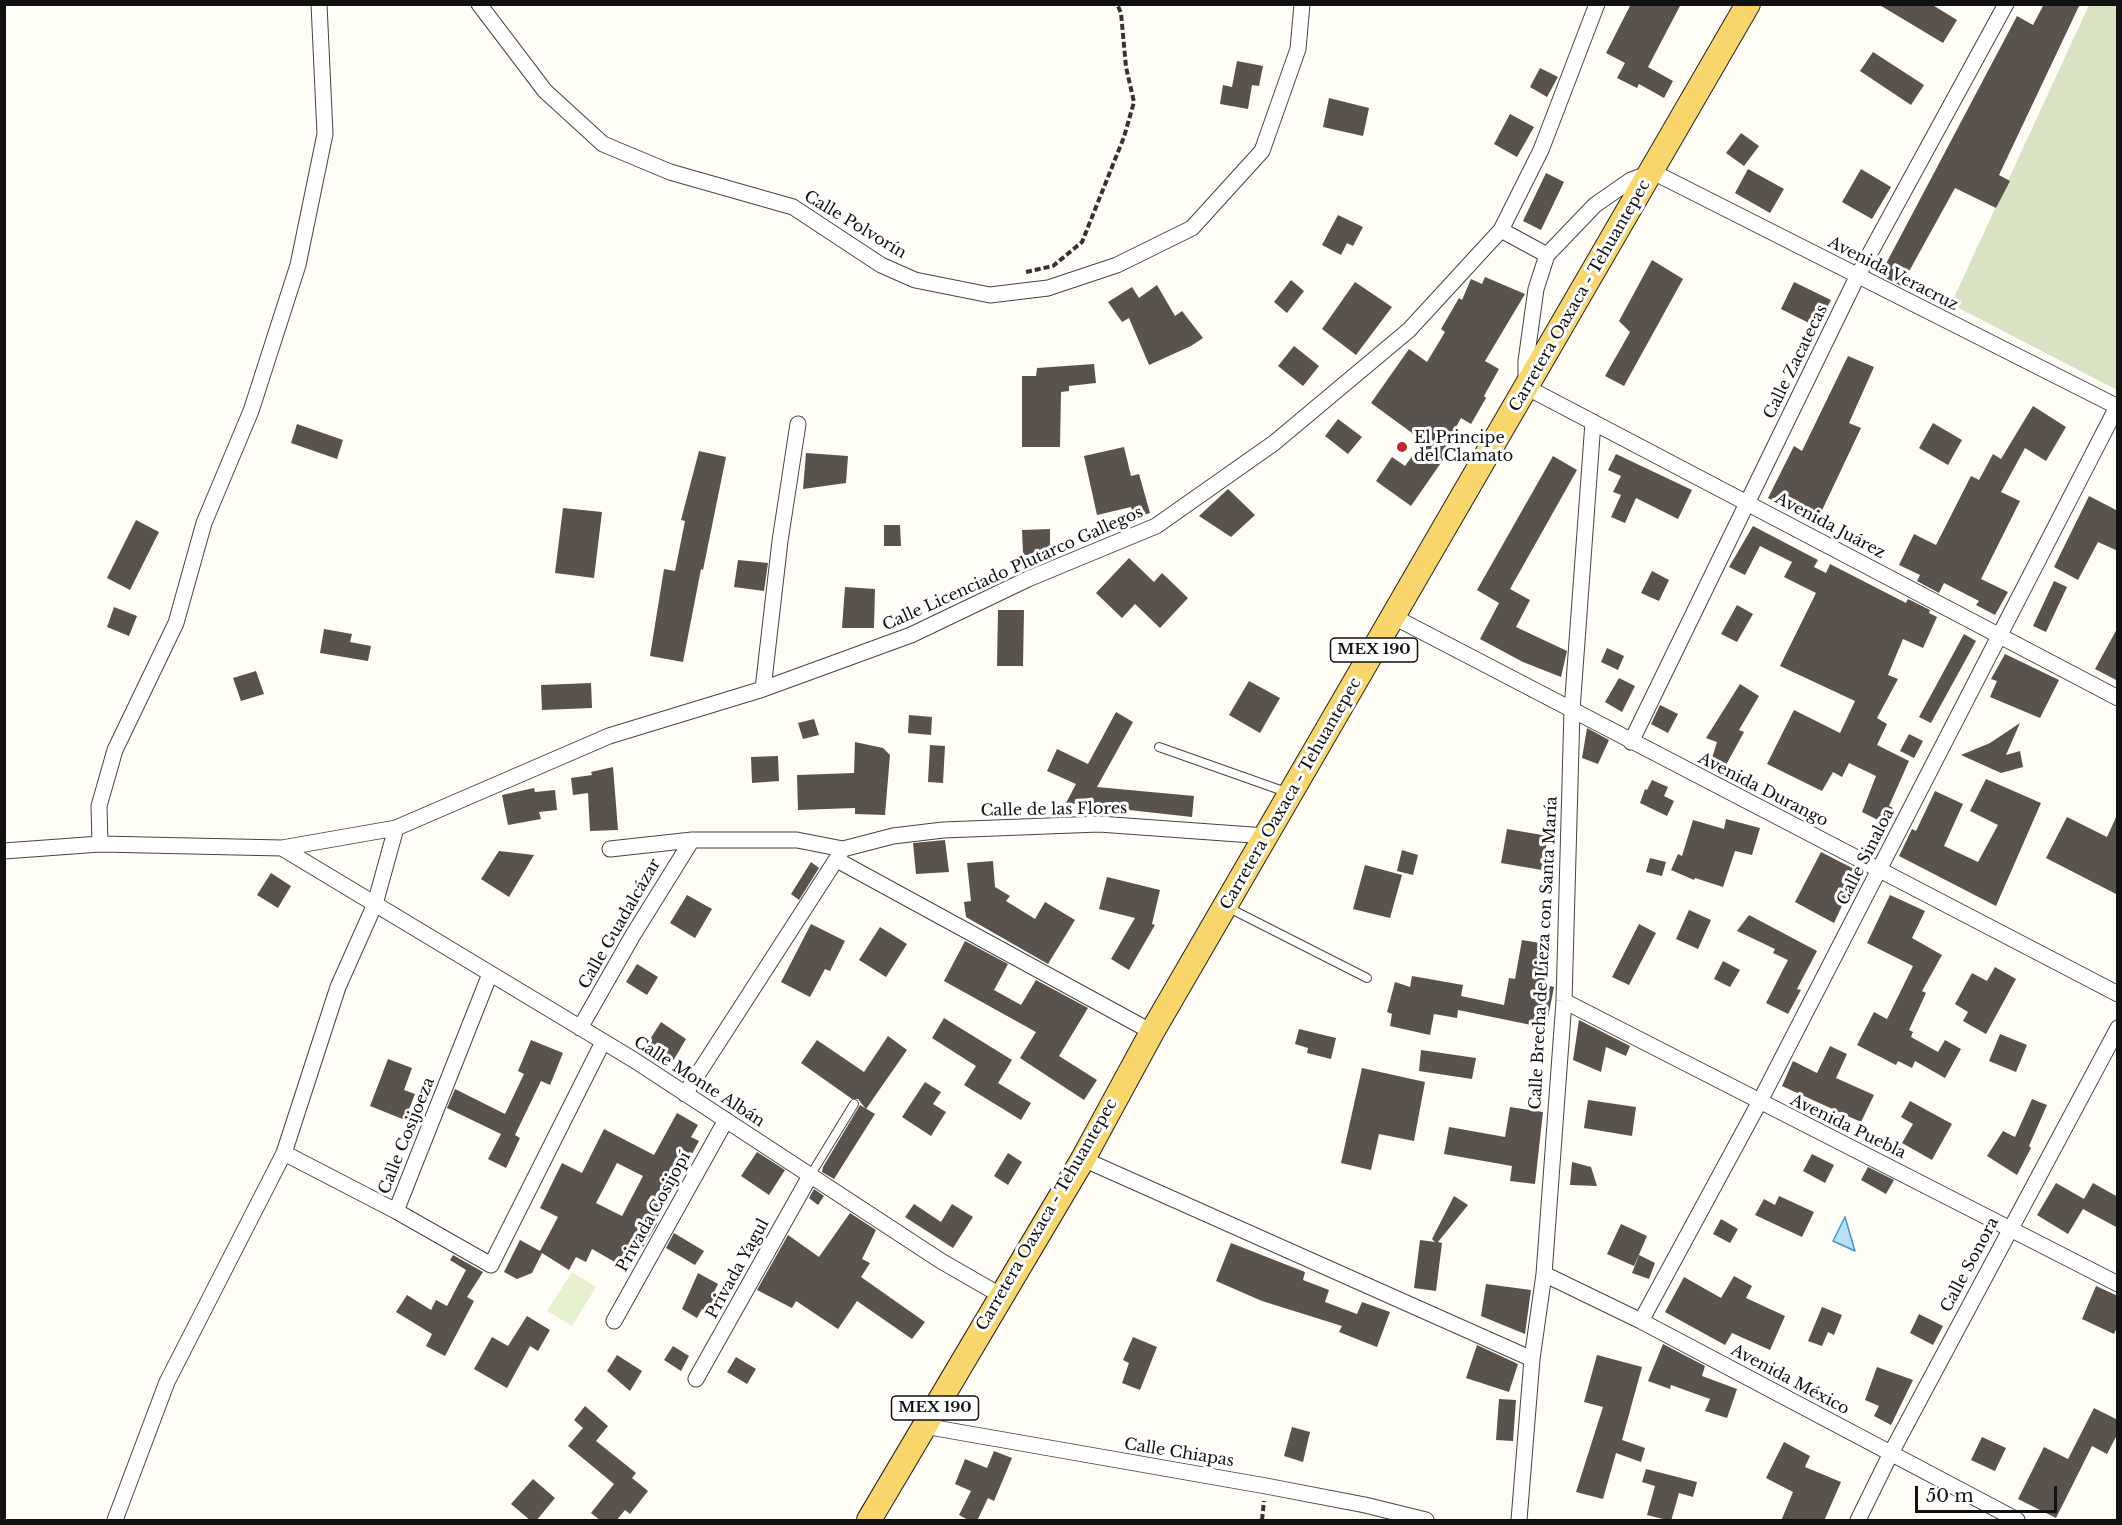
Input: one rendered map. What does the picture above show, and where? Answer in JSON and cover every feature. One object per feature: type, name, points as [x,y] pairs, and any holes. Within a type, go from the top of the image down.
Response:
[{"type":"main road","name":"Carretera Oaxaca - Tehuantepec","points":[[869,1521],[1000,1295],[1083,1159],[1152,1032],[1653,172],[1748,4]]},
{"type":"street","points":[[100,844],[99,806],[115,750],[176,623],[204,523],[251,411],[298,265],[325,134],[319,4]]},
{"type":"street","name":"Calle Polvorín","points":[[479,4],[545,91],[603,144],[670,172],[793,207],[881,265],[915,280],[990,295],[1048,288],[1117,265],[1192,228],[1262,151],[1299,50],[1302,4]]},
{"type":"street","name":"Calle Licenciado Plutarco Gallegos","points":[[4,851],[100,844],[282,848],[396,828],[609,736],[763,689],[911,635],[1028,579],[1156,526],[1274,443],[1409,330],[1501,230],[1541,150],[1597,4]]},
{"type":"street","name":"Calle Zacatecas","points":[[1631,742],[1857,278],[2006,4]]},
{"type":"street","points":[[1526,387],[1526,362],[1536,289],[1547,255],[1595,205],[1631,180],[1653,172]]},
{"type":"street","name":"Avenida Veracruz","points":[[1653,172],[1857,278],[2117,407]]},
{"type":"street","points":[[1501,230],[1547,255]]},
{"type":"street","name":"Avenida Juárez","points":[[1526,387],[2118,698]]},
{"type":"street","name":"Calle Sinaloa","points":[[1641,1322],[1760,1103],[2117,407]]},
{"type":"street","name":"Calle Brecha de Lieza con Santa María","points":[[1519,1521],[1532,1359],[1544,1274],[1564,1001],[1572,710],[1593,422]]},
{"type":"street","points":[[763,689],[780,541],[798,424]]},
{"type":"street","name":"Avenida Durango","points":[[1394,617],[2118,994]]},
{"type":"street","name":"Calle de las Flores","points":[[840,855],[893,836],[943,830],[1088,825],[1266,836]]},
{"type":"street","points":[[116,1521],[166,1382],[284,1153],[338,987],[375,904],[396,828]]},
{"type":"street","name":"Calle de las Flores","points":[[610,849],[692,840],[797,840],[840,855],[1152,1032]]},
{"type":"street","name":"Calle Guadalcázar","points":[[580,1028],[633,935],[692,840]]},
{"type":"street","name":"Calle Monte Albán","points":[[282,848],[603,1042],[941,1261],[1000,1295]]},
{"type":"street","points":[[685,1094],[840,855]]},
{"type":"street","name":"Calle Cosijoeza","points":[[490,974],[396,1211],[491,1265],[603,1042]]},
{"type":"street","name":"Avenida Puebla","points":[[1564,1001],[1760,1103],[2011,1227],[2118,1284]]},
{"type":"street","name":"Calle Sonora","points":[[1858,1521],[1891,1453],[2118,1028]]},
{"type":"street","name":"Privada Cosijopí","points":[[614,1321],[726,1120]]},
{"type":"street","points":[[284,1153],[396,1211]]},
{"type":"street","points":[[1083,1159],[1532,1359]]},
{"type":"street","name":"Privada Yagul","points":[[696,1379],[810,1176]]},
{"type":"street","name":"Avenida México","points":[[1544,1274],[1641,1322],[2017,1521]]},
{"type":"street","name":"Calle Chiapas","points":[[924,1426],[1266,1485],[1365,1505],[1426,1521]]},
{"type":"lane","points":[[1159,747],[1291,794]]},
{"type":"lane","points":[[1226,906],[1367,978]]},
{"type":"lane","points":[[810,1176],[854,1104]]},
{"type":"path","points":[[1024,273],[1053,266],[1082,242],[1124,136],[1134,102],[1126,67],[1121,13],[1117,4]]},
{"type":"green space","points":[[2089,5],[2117,5],[2117,390],[1951,304]]},
{"type":"green space","points":[[572,1272],[596,1287],[572,1326],[547,1311]]},
{"type":"water","points":[[1845,1217],[1855,1251],[1833,1241]]},
{"type":"building","points":[[1631,4],[1681,4],[1648,67],[1673,81],[1664,98],[1639,84],[1637,88],[1617,78],[1625,63],[1606,53]]},
{"type":"building","points":[[1878,4],[1931,4],[1957,20],[1943,43]]},
{"type":"building","points":[[2044,4],[2080,4],[1999,175],[2010,181],[1996,208],[1955,188],[1901,286],[1880,275],[2017,16],[2033,25]]},
{"type":"building","points":[[1873,52],[1924,85],[1911,105],[1860,71]]},
{"type":"building","points":[[1237,61],[1263,66],[1259,86],[1252,85],[1248,109],[1220,104],[1223,85],[1232,87]]},
{"type":"building","points":[[1540,68],[1558,77],[1547,97],[1530,87]]},
{"type":"building","points":[[1329,98],[1369,108],[1363,136],[1323,127]]},
{"type":"building","points":[[1510,114],[1534,127],[1517,157],[1494,144]]},
{"type":"building","points":[[1741,133],[1759,146],[1744,166],[1726,153]]},
{"type":"building","points":[[1748,169],[1784,189],[1770,213],[1735,193]]},
{"type":"building","points":[[1861,169],[1891,187],[1872,219],[1842,202]]},
{"type":"building","points":[[1546,173],[1564,182],[1541,230],[1523,221]]},
{"type":"building","points":[[1338,215],[1363,227],[1353,246],[1347,243],[1341,255],[1322,245]]},
{"type":"building","points":[[1652,260],[1683,279],[1624,386],[1605,376],[1630,332],[1619,321]]},
{"type":"building","points":[[1485,277],[1525,294],[1485,361],[1499,369],[1484,396],[1486,398],[1471,424],[1461,418],[1447,443],[1452,447],[1411,506],[1376,481],[1392,457],[1405,466],[1423,441],[1371,403],[1409,349],[1427,362],[1445,332],[1441,329],[1459,298],[1462,300],[1471,279],[1482,284]]},
{"type":"building","points":[[1291,280],[1304,291],[1287,313],[1274,302]]},
{"type":"building","points":[[1355,282],[1392,307],[1356,355],[1322,329]]},
{"type":"building","points":[[1794,282],[1831,300],[1817,327],[1781,309]]},
{"type":"building","points":[[1157,285],[1175,316],[1182,311],[1203,338],[1149,365],[1129,318],[1122,322],[1108,302],[1132,287],[1139,298]]},
{"type":"building","points":[[1294,346],[1319,366],[1303,386],[1278,366]]},
{"type":"building","points":[[1848,356],[1874,367],[1849,423],[1861,428],[1816,523],[1768,498],[1794,446],[1802,451]]},
{"type":"building","points":[[1094,364],[1096,383],[1069,386],[1069,391],[1061,392],[1060,447],[1022,447],[1022,376],[1036,376],[1037,368]]},
{"type":"building","points":[[2033,406],[2066,427],[2046,461],[2025,448],[2001,492],[2020,501],[1981,579],[2008,592],[1995,615],[1976,605],[1979,601],[1944,583],[1939,593],[1917,581],[1920,575],[1899,565],[1914,534],[1936,545],[1971,476],[1979,480],[1993,454],[2001,459]]},
{"type":"building","points":[[1338,419],[1362,437],[1348,454],[1325,436]]},
{"type":"building","points":[[1933,423],[1962,440],[1948,465],[1919,448]]},
{"type":"building","points":[[297,424],[343,440],[337,459],[291,443]]},
{"type":"building","points":[[1124,447],[1131,476],[1139,474],[1150,513],[1134,518],[1131,507],[1097,515],[1084,456]]},
{"type":"building","points":[[699,451],[726,457],[683,662],[650,656],[664,569],[675,571],[685,521],[681,520]]},
{"type":"building","points":[[806,453],[848,456],[846,483],[803,489]]},
{"type":"building","points":[[1616,454],[1692,490],[1678,519],[1636,498],[1625,523],[1611,517],[1621,495],[1613,492],[1621,476],[1608,470]]},
{"type":"building","points":[[1553,456],[1577,470],[1510,589],[1530,600],[1516,627],[1567,651],[1561,677],[1523,662],[1480,639],[1499,603],[1477,590]]},
{"type":"building","points":[[1228,489],[1255,515],[1231,537],[1199,516]]},
{"type":"building","points":[[2089,496],[2118,511],[2118,551],[2098,542],[2078,580],[2054,567]]},
{"type":"building","points":[[563,508],[602,512],[594,578],[555,573]]},
{"type":"building","points":[[136,520],[159,532],[130,590],[107,578]]},
{"type":"building","points":[[884,525],[900,525],[901,546],[884,546]]},
{"type":"building","points":[[1753,526],[1818,560],[1814,567],[1826,573],[1830,564],[1906,603],[1908,599],[1930,610],[1929,613],[1937,617],[1923,648],[1903,639],[1888,675],[1898,679],[1877,718],[1887,724],[1877,745],[1909,761],[1889,806],[1893,808],[1886,824],[1862,812],[1876,776],[1849,763],[1842,777],[1833,772],[1822,791],[1767,764],[1794,710],[1840,733],[1855,701],[1780,666],[1816,593],[1784,577],[1792,562],[1760,546],[1745,575],[1729,567]]},
{"type":"building","points":[[1050,529],[1050,554],[1023,555],[1022,530]]},
{"type":"building","points":[[1129,558],[1154,582],[1162,573],[1188,598],[1160,628],[1135,604],[1122,618],[1096,593]]},
{"type":"building","points":[[738,560],[768,563],[764,591],[734,587]]},
{"type":"building","points":[[1652,571],[1669,580],[1659,601],[1641,593]]},
{"type":"building","points":[[2054,581],[2067,587],[2046,632],[2033,626]]},
{"type":"building","points":[[845,587],[875,589],[874,628],[842,628]]},
{"type":"building","points":[[1737,605],[1753,614],[1737,642],[1721,634]]},
{"type":"building","points":[[114,607],[137,616],[129,636],[107,627]]},
{"type":"building","points":[[998,610],[1024,610],[1023,666],[997,666]]},
{"type":"building","points":[[2118,627],[2118,681],[2095,669]]},
{"type":"building","points":[[324,629],[352,634],[350,642],[371,646],[368,661],[320,653]]},
{"type":"building","points":[[1964,634],[1976,641],[1931,723],[1919,717]]},
{"type":"building","points":[[1607,648],[1624,656],[1618,670],[1601,662]]},
{"type":"building","points":[[2005,654],[2059,680],[2040,718],[1990,697],[1997,681],[1991,679]]},
{"type":"building","points":[[256,671],[264,694],[241,701],[233,678]]},
{"type":"building","points":[[1619,678],[1635,686],[1622,712],[1605,702]]},
{"type":"building","points":[[1249,681],[1280,698],[1260,733],[1229,715]]},
{"type":"building","points":[[591,683],[592,708],[542,710],[541,685]]},
{"type":"building","points":[[1740,684],[1759,696],[1739,730],[1744,732],[1726,765],[1712,758],[1717,742],[1706,738]]},
{"type":"building","points":[[1660,705],[1678,714],[1668,733],[1651,724]]},
{"type":"building","points":[[1116,712],[1133,722],[1097,787],[1194,796],[1192,817],[1066,803],[1076,784],[1047,771],[1057,749],[1088,764]]},
{"type":"building","points":[[909,715],[932,717],[931,735],[908,733]]},
{"type":"building","points":[[814,719],[819,735],[803,739],[798,723]]},
{"type":"building","points":[[2020,723],[2006,755],[2020,751],[2023,767],[2001,773],[1961,755],[1990,743]]},
{"type":"building","points":[[1587,728],[1609,740],[1598,764],[1582,758]]},
{"type":"building","points":[[1909,734],[1923,741],[1914,758],[1900,751]]},
{"type":"building","points":[[855,742],[883,748],[890,755],[885,815],[855,814],[855,808],[798,810],[797,775],[854,773]]},
{"type":"building","points":[[930,745],[945,746],[943,783],[928,782]]},
{"type":"building","points":[[778,756],[779,781],[752,783],[751,757]]},
{"type":"building","points":[[613,767],[618,830],[590,831],[588,793],[573,795],[571,778],[592,775],[591,772]]},
{"type":"building","points":[[1986,779],[2041,803],[1996,906],[1899,856],[1912,829],[1916,831],[1935,791],[1963,804],[1944,846],[1978,862],[1998,825],[1970,811]]},
{"type":"building","points":[[1652,780],[1668,787],[1664,796],[1674,801],[1667,816],[1640,803],[1645,789],[1647,790]]},
{"type":"building","points":[[534,788],[535,792],[555,790],[557,810],[539,812],[541,819],[508,825],[502,795]]},
{"type":"building","points":[[2118,813],[2118,895],[2046,858],[2067,817],[2107,837]]},
{"type":"building","points":[[1726,819],[1760,828],[1752,855],[1735,851],[1723,887],[1695,878],[1694,880],[1671,870],[1678,854],[1682,856],[1693,820],[1724,829]]},
{"type":"building","points":[[1507,829],[1548,836],[1542,870],[1501,863]]},
{"type":"building","points":[[945,840],[949,872],[916,874],[913,843]]},
{"type":"building","points":[[1402,850],[1418,855],[1413,875],[1397,871]]},
{"type":"building","points":[[499,851],[534,855],[509,897],[481,879]]},
{"type":"building","points":[[1821,852],[1858,871],[1834,923],[1795,902]]},
{"type":"building","points":[[1650,858],[1666,862],[1662,876],[1646,872]]},
{"type":"building","points":[[993,861],[995,887],[1010,896],[1006,901],[1035,919],[1045,902],[1075,920],[1048,964],[966,917],[964,902],[971,901],[967,863]]},
{"type":"building","points":[[811,862],[819,868],[799,900],[791,894]]},
{"type":"building","points":[[1365,865],[1402,875],[1390,918],[1353,909]]},
{"type":"building","points":[[271,873],[291,886],[278,908],[257,895]]},
{"type":"building","points":[[1107,877],[1160,890],[1152,924],[1155,925],[1129,970],[1111,959],[1135,918],[1099,909]]},
{"type":"building","points":[[687,895],[712,909],[695,938],[670,923]]},
{"type":"building","points":[[1890,895],[1925,911],[1912,938],[1942,955],[1922,991],[1926,993],[1909,1030],[1913,1032],[1911,1037],[1938,1052],[1945,1040],[1961,1049],[1945,1078],[1915,1061],[1912,1068],[1898,1061],[1896,1065],[1857,1045],[1874,1012],[1887,1019],[1913,966],[1867,943]]},
{"type":"building","points":[[1689,910],[1711,920],[1698,949],[1676,939]]},
{"type":"building","points":[[1749,915],[1817,951],[1797,989],[1801,990],[1788,1014],[1766,1003],[1788,960],[1773,953],[1775,949],[1737,931]]},
{"type":"building","points":[[811,924],[845,941],[830,971],[825,969],[810,997],[781,982]]},
{"type":"building","points":[[1639,924],[1656,933],[1629,985],[1612,977]]},
{"type":"building","points":[[880,927],[907,944],[886,977],[859,960]]},
{"type":"building","points":[[1522,940],[1552,945],[1545,985],[1554,987],[1546,1028],[1458,1010],[1457,1018],[1434,1014],[1430,1035],[1390,1026],[1392,1014],[1387,1012],[1395,982],[1410,987],[1412,976],[1463,985],[1461,996],[1504,1005],[1509,978],[1515,979]]},
{"type":"building","points":[[965,941],[1008,964],[994,990],[1021,1005],[1036,980],[1088,1008],[1059,1056],[1097,1080],[1084,1100],[1020,1058],[1036,1032],[944,981]]},
{"type":"building","points":[[1723,961],[1740,970],[1730,987],[1714,979]]},
{"type":"building","points":[[637,964],[658,977],[647,995],[626,982]]},
{"type":"building","points":[[1995,967],[2016,979],[1986,1034],[1963,1021],[1968,1012],[1955,1004],[1972,973],[1987,981]]},
{"type":"building","points":[[944,1018],[1012,1060],[998,1083],[1031,1103],[1021,1120],[964,1085],[976,1066],[932,1038]]},
{"type":"building","points":[[1579,1020],[1630,1046],[1626,1056],[1606,1047],[1601,1072],[1573,1060]]},
{"type":"building","points":[[661,1022],[686,1039],[673,1061],[647,1044]]},
{"type":"building","points":[[1299,1029],[1336,1038],[1331,1059],[1307,1053],[1308,1048],[1295,1044]]},
{"type":"building","points":[[2000,1034],[2027,1045],[2016,1072],[1989,1061]]},
{"type":"building","points":[[888,1036],[907,1050],[866,1109],[858,1099],[852,1099],[801,1063],[817,1040],[864,1072]]},
{"type":"building","points":[[531,1040],[563,1053],[550,1085],[541,1081],[515,1135],[520,1138],[506,1168],[488,1159],[501,1134],[447,1108],[455,1089],[505,1114],[524,1074],[518,1071]]},
{"type":"building","points":[[1830,1046],[1847,1054],[1836,1078],[1874,1095],[1861,1122],[1782,1086],[1793,1061],[1817,1073]]},
{"type":"building","points":[[1421,1050],[1476,1058],[1472,1079],[1419,1071]]},
{"type":"building","points":[[388,1059],[412,1068],[404,1090],[415,1094],[405,1120],[370,1106]]},
{"type":"building","points":[[1362,1068],[1425,1082],[1414,1141],[1379,1134],[1371,1170],[1341,1163]]},
{"type":"building","points":[[925,1082],[941,1092],[933,1104],[946,1112],[931,1136],[902,1117]]},
{"type":"building","points":[[2032,1099],[2047,1105],[2029,1146],[2031,1148],[2017,1175],[1987,1156],[2003,1131],[2015,1137]]},
{"type":"building","points":[[1588,1100],[1636,1107],[1632,1136],[1584,1128]]},
{"type":"building","points":[[1910,1101],[1952,1124],[1932,1160],[1902,1143],[1913,1124],[1901,1117]]},
{"type":"building","points":[[860,1105],[875,1114],[834,1179],[822,1172],[823,1167]]},
{"type":"building","points":[[1510,1107],[1543,1112],[1535,1184],[1510,1181],[1512,1166],[1444,1154],[1449,1127],[1505,1137]]},
{"type":"building","points":[[677,1113],[698,1125],[691,1137],[699,1141],[655,1222],[657,1224],[629,1270],[592,1249],[586,1262],[576,1257],[569,1270],[542,1253],[532,1273],[517,1279],[504,1272],[520,1240],[540,1251],[558,1217],[540,1208],[562,1163],[582,1173],[604,1129],[654,1155]],"holes":[[[617,1163],[643,1176],[622,1216],[596,1203]]]},
{"type":"building","points":[[757,1152],[785,1170],[769,1195],[741,1176]]},
{"type":"building","points":[[1008,1153],[1022,1162],[1008,1185],[994,1176]]},
{"type":"building","points":[[1812,1154],[1834,1165],[1825,1183],[1803,1171]]},
{"type":"building","points":[[1572,1162],[1591,1167],[1597,1186],[1570,1185]]},
{"type":"building","points":[[1868,1167],[1894,1180],[1886,1194],[1861,1180]]},
{"type":"building","points":[[2056,1183],[2084,1199],[2093,1183],[2118,1197],[2118,1228],[2083,1209],[2068,1234],[2037,1215]]},
{"type":"building","points":[[814,1189],[824,1196],[818,1205],[809,1198]]},
{"type":"building","points":[[1454,1196],[1468,1205],[1438,1242],[1442,1243],[1436,1291],[1414,1288],[1420,1240],[1435,1242],[1432,1239]]},
{"type":"building","points":[[1779,1196],[1814,1212],[1802,1237],[1755,1215],[1764,1199],[1775,1205]]},
{"type":"building","points":[[914,1204],[941,1222],[952,1204],[973,1217],[953,1248],[905,1217]]},
{"type":"building","points":[[850,1213],[876,1230],[862,1259],[870,1263],[861,1277],[925,1322],[912,1339],[857,1301],[838,1329],[796,1301],[792,1308],[757,1290],[788,1235],[819,1257]]},
{"type":"building","points":[[1721,1219],[1738,1229],[1730,1243],[1713,1234]]},
{"type":"building","points":[[1621,1224],[1647,1236],[1634,1266],[1607,1254]]},
{"type":"building","points":[[674,1233],[704,1251],[695,1265],[666,1248]]},
{"type":"building","points":[[1231,1243],[1305,1272],[1303,1280],[1329,1290],[1325,1302],[1357,1314],[1362,1302],[1390,1312],[1377,1347],[1339,1332],[1342,1326],[1262,1301],[1216,1281]]},
{"type":"building","points":[[453,1255],[483,1272],[467,1297],[474,1301],[445,1356],[426,1346],[432,1334],[396,1312],[407,1295],[431,1310],[436,1300],[447,1306],[466,1270],[450,1260]]},
{"type":"building","points":[[1639,1255],[1655,1263],[1649,1279],[1632,1273]]},
{"type":"building","points":[[698,1273],[718,1284],[714,1292],[720,1295],[710,1314],[702,1309],[697,1318],[682,1309]]},
{"type":"building","points":[[1734,1276],[1752,1286],[1746,1298],[1785,1316],[1770,1350],[1732,1333],[1725,1345],[1665,1312],[1684,1277],[1721,1298]]},
{"type":"building","points":[[1486,1284],[1531,1290],[1525,1334],[1481,1316]]},
{"type":"building","points":[[2096,1286],[2118,1296],[2118,1325],[2114,1334],[2082,1319]]},
{"type":"building","points":[[1822,1307],[1842,1315],[1834,1335],[1828,1332],[1822,1346],[1808,1341]]},
{"type":"building","points":[[1919,1314],[1943,1326],[1933,1345],[1910,1333]]},
{"type":"building","points":[[527,1316],[550,1330],[538,1351],[530,1346],[507,1388],[474,1369],[492,1337],[508,1346]]},
{"type":"building","points":[[1133,1337],[1157,1347],[1140,1390],[1122,1383],[1129,1363],[1123,1360]]},
{"type":"building","points":[[1663,1344],[1705,1366],[1702,1376],[1737,1389],[1727,1418],[1705,1411],[1710,1399],[1671,1385],[1670,1389],[1648,1381]]},
{"type":"building","points":[[1477,1345],[1518,1364],[1509,1392],[1466,1378]]},
{"type":"building","points":[[673,1346],[689,1356],[681,1371],[664,1360]]},
{"type":"building","points":[[617,1355],[642,1371],[630,1391],[607,1371]]},
{"type":"building","points":[[1597,1355],[1642,1367],[1622,1440],[1645,1448],[1641,1462],[1616,1453],[1603,1499],[1576,1492],[1603,1407],[1584,1402]]},
{"type":"building","points":[[736,1357],[756,1369],[747,1384],[727,1372]]},
{"type":"building","points":[[1877,1367],[1913,1380],[1891,1425],[1874,1416],[1879,1406],[1865,1400]]},
{"type":"building","points":[[1499,1399],[1516,1400],[1513,1441],[1496,1440]]},
{"type":"building","points":[[585,1406],[608,1426],[596,1441],[636,1473],[632,1478],[648,1491],[630,1514],[625,1510],[616,1521],[601,1521],[591,1513],[614,1484],[568,1446],[583,1428],[574,1420]]},
{"type":"building","points":[[2094,1408],[2118,1420],[2118,1433],[2107,1454],[2092,1446],[2056,1518],[2018,1499],[2044,1447],[2068,1459]]},
{"type":"building","points":[[1292,1427],[1310,1432],[1303,1462],[1284,1456]]},
{"type":"building","points":[[1982,1437],[2006,1448],[1995,1471],[1971,1460]]},
{"type":"building","points":[[1784,1442],[1810,1456],[1805,1467],[1841,1482],[1824,1521],[1781,1521],[1793,1492],[1766,1478]]},
{"type":"building","points":[[994,1451],[1012,1458],[994,1501],[988,1498],[977,1521],[970,1521],[959,1515],[971,1491],[955,1484],[965,1459],[987,1468]]},
{"type":"building","points":[[1646,1469],[1697,1482],[1693,1497],[1679,1493],[1671,1521],[1647,1515],[1655,1486],[1642,1482]]},
{"type":"building","points":[[533,1479],[555,1498],[536,1521],[531,1521],[511,1504]]},
{"type":"place","name":"El Principe del Clamato","points":[[1402,447]]}]
